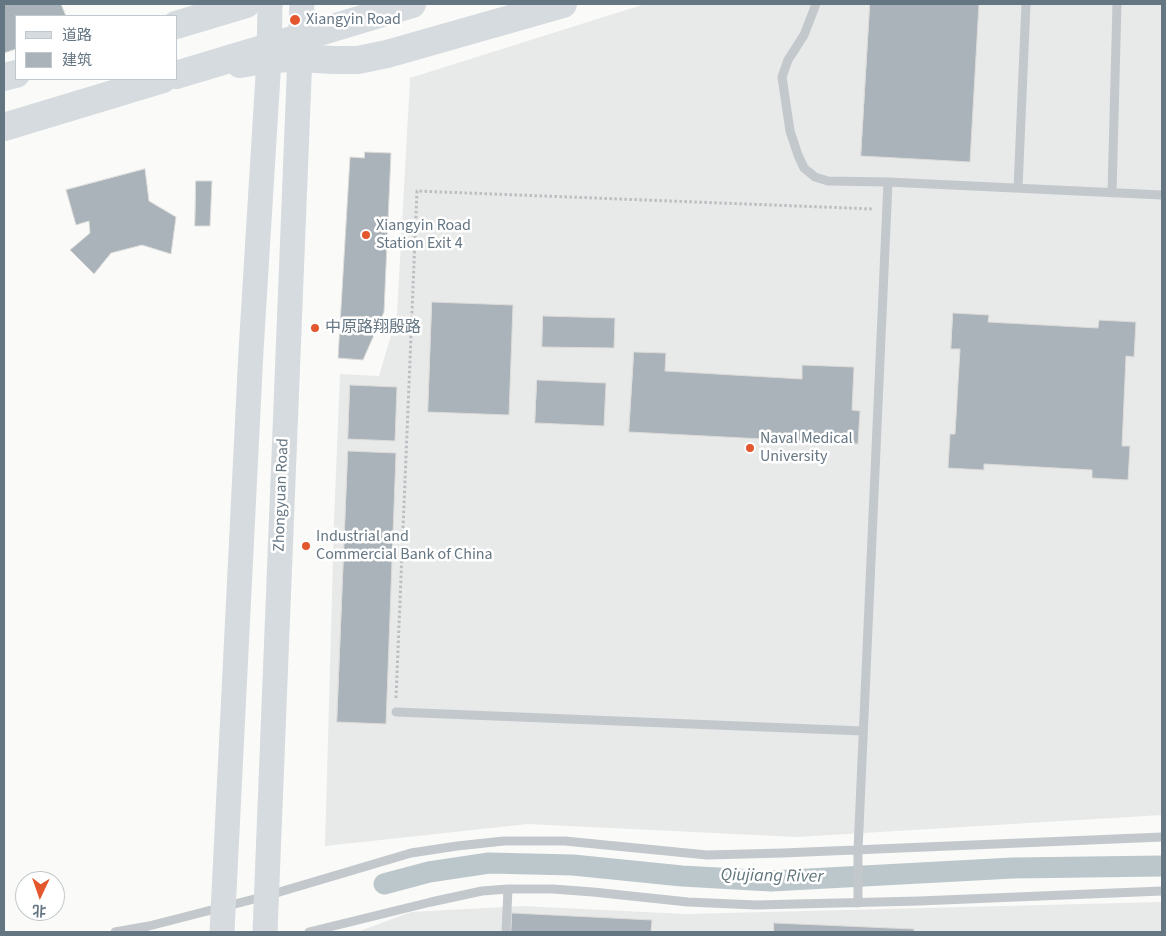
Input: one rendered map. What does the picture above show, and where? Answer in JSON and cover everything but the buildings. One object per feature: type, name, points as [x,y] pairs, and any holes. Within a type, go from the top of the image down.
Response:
[{"type":"main road","points":[[178,18],[229,4]]},
{"type":"main road","points":[[178,24],[246,4]]},
{"type":"main road","points":[[222,932],[252,342],[269,59],[270,4]]},
{"type":"main road","name":"Zhongyuan Road","points":[[264,932],[302,4]]},
{"type":"main road","points":[[178,74],[412,4]]},
{"type":"main road","points":[[4,135],[246,62],[300,58],[358,60],[387,54],[563,4]]},
{"type":"main road","points":[[4,126],[160,80]]},
{"type":"lane","points":[[816,4],[804,35],[788,60],[782,77],[790,131],[804,168],[815,177],[828,181],[888,182],[1162,195]]},
{"type":"lane","points":[[1018,188],[1026,4]]},
{"type":"lane","points":[[1112,193],[1117,4]]},
{"type":"lane","points":[[858,903],[858,850],[888,182]]},
{"type":"lane","points":[[396,712],[863,731]]},
{"type":"lane","points":[[115,932],[149,926],[223,908],[411,853],[504,840],[565,841],[707,855],[783,854],[1162,837]]},
{"type":"lane","points":[[506,932],[508,888]]},
{"type":"lane","points":[[309,932],[431,902],[482,891],[508,888],[563,890],[688,902],[756,905],[858,903],[1162,891]]},
{"type":"path","points":[[396,712],[417,191],[886,209]]},
{"type":"shaded area","name":"Naval Medical University","points":[[645,4],[1162,4],[1162,815],[797,837],[528,824],[325,846],[340,374],[379,376],[397,315],[410,78]]},
{"type":"shaded area","points":[[1162,902],[1162,932],[357,932],[411,912],[522,906],[686,914]]},
{"type":"waterway","name":"Qiujiang River","points":[[384,884],[429,872],[489,863],[573,865],[682,876],[771,881],[1013,868],[1162,866]]},
{"type":"place","name":"Xiangyin Road","points":[[295,20]]},
{"type":"place","name":"Xiangyin Road Station Exit 4","points":[[366,235]]},
{"type":"place","name":"中原路翔殷路","points":[[315,328]]},
{"type":"place","name":"Naval Medical University","points":[[750,448]]},
{"type":"place","name":"Industrial and Commercial Bank of China","points":[[306,546]]}]
